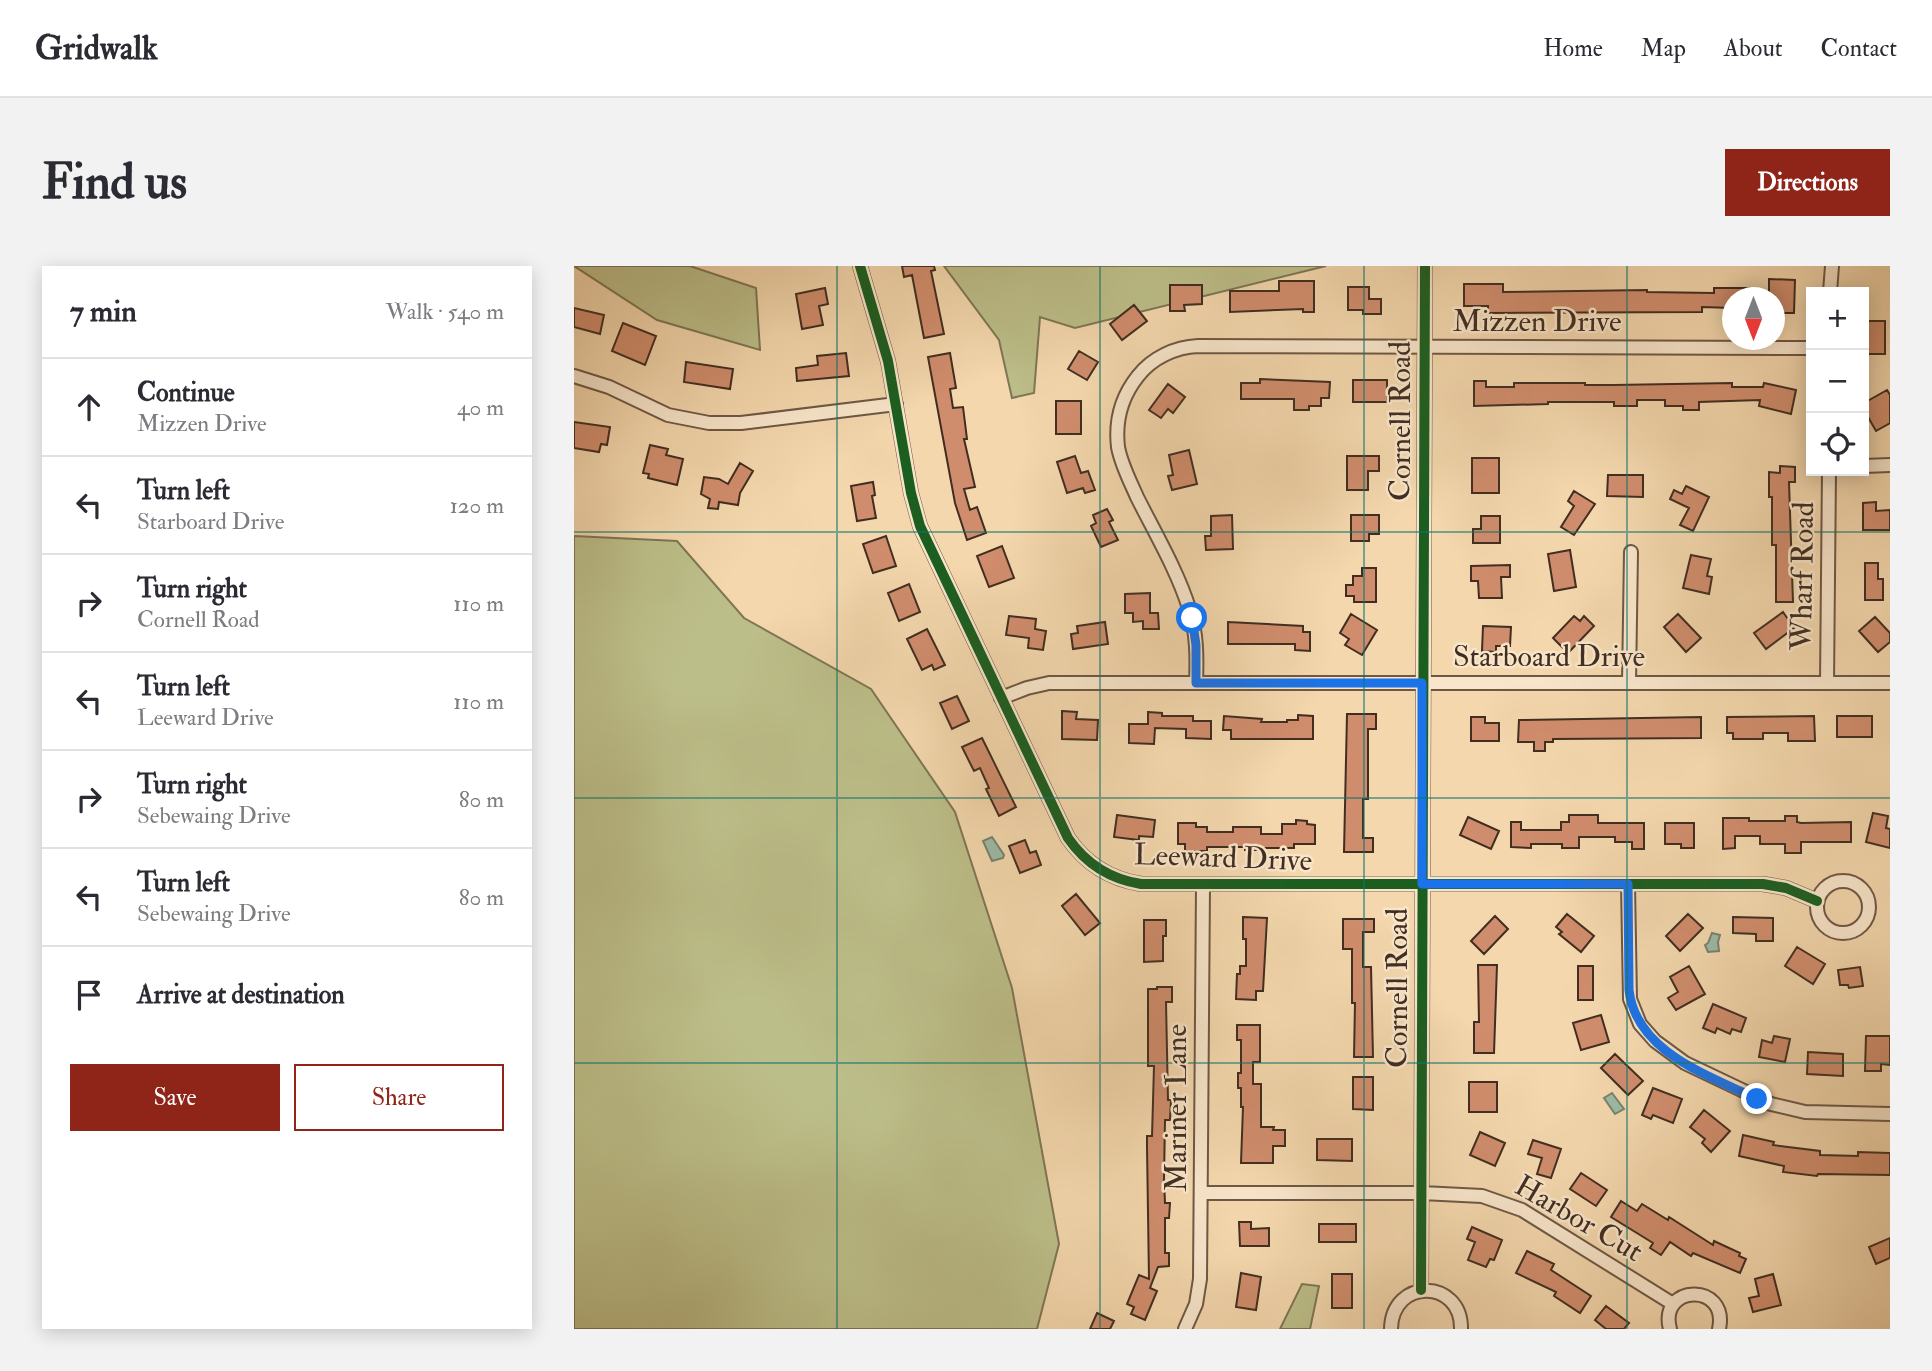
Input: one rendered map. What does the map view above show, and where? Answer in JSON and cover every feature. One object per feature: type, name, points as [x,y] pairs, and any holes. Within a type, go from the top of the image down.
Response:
[{"type":"street","name":"Leeward Drive","points":[[860,266],[881,332],[919,526],[1068,838],[1082,856],[1100,870],[1130,883],[1203,885],[1763,884],[1786,888],[1817,901]]},
{"type":"street","name":"Cornell Road","points":[[1421,1290],[1425,266]]},
{"type":"street","points":[[1830,287],[1832,266]]},
{"type":"street","name":"Mizzen Drive","points":[[1196,683],[1196,645],[1189,608],[1127,475],[1118,449],[1120,414],[1130,388],[1152,362],[1189,346],[1806,348]]},
{"type":"street","points":[[574,376],[608,387],[668,415],[709,424],[741,423],[896,404]]},
{"type":"street","points":[[1869,466],[1890,466]]},
{"type":"street","name":"Wharf Road","points":[[1827,683],[1829,476]]},
{"type":"street","points":[[1629,683],[1631,552]]},
{"type":"street","name":"Starboard Drive","points":[[1001,698],[1049,683],[1890,682]]},
{"type":"street","points":[[1849,882],[1866,894],[1868,914],[1856,930],[1836,933],[1820,921],[1817,901],[1829,885],[1849,882]]},
{"type":"street","points":[[1628,884],[1630,999],[1640,1024],[1655,1041],[1685,1063],[1771,1104],[1805,1112],[1890,1114]]},
{"type":"street","name":"Mariner Lane","points":[[1185,1329],[1199,1288],[1203,885]]},
{"type":"street","name":"Harbor Cut","points":[[1202,1193],[1422,1193],[1468,1194],[1493,1199],[1522,1210],[1673,1304]]},
{"type":"street","points":[[1391,1329],[1391,1317],[1400,1301],[1421,1290],[1440,1293],[1449,1299],[1460,1315],[1461,1329]]},
{"type":"street","points":[[1670,1329],[1668,1318],[1673,1304],[1692,1294],[1707,1297],[1713,1302],[1720,1315],[1718,1329]]},
{"type":"green space","points":[[574,266],[690,266],[756,288],[760,350],[657,320]]},
{"type":"green space","points":[[944,266],[1326,266],[1075,328],[1040,317],[1034,393],[1012,398],[999,340]]},
{"type":"green space","points":[[574,536],[677,541],[744,618],[871,689],[955,812],[1012,988],[1059,1244],[1037,1329],[574,1329]]},
{"type":"green space","points":[[1302,1284],[1319,1286],[1310,1329],[1280,1329]]},
{"type":"shaded area","points":[[992,837],[1004,855],[1003,858],[992,861],[983,841]]},
{"type":"shaded area","points":[[1712,933],[1720,935],[1719,951],[1708,952],[1705,945]]},
{"type":"shaded area","points":[[1612,1093],[1624,1109],[1615,1114],[1604,1098]]},
{"type":"building","points":[[902,266],[934,266],[935,270],[931,271],[944,334],[924,338],[912,275],[904,277]]},
{"type":"building","points":[[1769,279],[1795,280],[1794,313],[1785,313],[1785,287],[1769,287]]},
{"type":"building","points":[[1279,281],[1314,281],[1314,312],[1303,312],[1303,309],[1230,312],[1230,291],[1279,291]]},
{"type":"building","points":[[1464,284],[1503,284],[1503,292],[1647,290],[1714,293],[1714,288],[1722,288],[1722,308],[1702,307],[1702,312],[1488,313],[1488,306],[1464,306]]},
{"type":"building","points":[[1170,285],[1202,285],[1202,304],[1184,305],[1185,311],[1170,311]]},
{"type":"building","points":[[1348,287],[1369,287],[1369,299],[1381,299],[1381,314],[1363,314],[1363,310],[1348,310]]},
{"type":"building","points":[[825,288],[828,304],[819,306],[823,325],[802,329],[796,294]]},
{"type":"building","points":[[1134,305],[1147,321],[1122,340],[1110,324]]},
{"type":"building","points":[[574,308],[604,315],[600,334],[574,327]]},
{"type":"building","points":[[1869,321],[1885,321],[1885,354],[1869,354]]},
{"type":"building","points":[[623,323],[656,336],[645,365],[612,351]]},
{"type":"building","points":[[1079,351],[1098,362],[1087,380],[1068,369]]},
{"type":"building","points":[[846,353],[849,376],[797,381],[796,368],[818,365],[817,356]]},
{"type":"building","points":[[950,353],[956,388],[950,389],[953,408],[963,407],[967,439],[964,439],[975,487],[964,489],[970,510],[977,507],[986,533],[967,540],[955,503],[928,357]]},
{"type":"building","points":[[686,362],[733,369],[730,389],[684,382]]},
{"type":"building","points":[[1260,379],[1330,382],[1329,398],[1321,398],[1321,406],[1309,406],[1309,410],[1294,410],[1294,399],[1241,399],[1241,383],[1260,383]]},
{"type":"building","points":[[1353,380],[1387,380],[1387,402],[1353,402]]},
{"type":"building","points":[[1474,381],[1486,381],[1486,387],[1514,387],[1514,383],[1732,383],[1732,387],[1763,387],[1764,383],[1796,390],[1791,414],[1759,406],[1760,400],[1699,402],[1699,410],[1683,410],[1683,406],[1665,406],[1665,400],[1637,400],[1637,406],[1614,406],[1614,402],[1548,402],[1474,406]]},
{"type":"building","points":[[1168,384],[1185,397],[1173,413],[1168,409],[1161,418],[1149,410]]},
{"type":"building","points":[[1887,390],[1890,395],[1890,423],[1876,431],[1869,419],[1869,400]]},
{"type":"building","points":[[1056,401],[1081,401],[1081,434],[1056,434]]},
{"type":"building","points":[[574,422],[610,427],[607,445],[601,444],[599,452],[574,448]]},
{"type":"building","points":[[650,445],[668,449],[666,455],[683,459],[677,485],[648,478],[649,474],[643,473]]},
{"type":"building","points":[[1189,450],[1197,484],[1172,490],[1168,476],[1173,475],[1169,455]]},
{"type":"building","points":[[1075,456],[1081,473],[1088,471],[1095,490],[1085,493],[1083,488],[1067,493],[1057,462]]},
{"type":"building","points":[[1347,456],[1379,456],[1379,471],[1368,471],[1368,490],[1347,490]]},
{"type":"building","points":[[1472,458],[1499,458],[1499,493],[1472,493]]},
{"type":"building","points":[[740,463],[753,471],[740,493],[738,505],[719,502],[718,509],[708,508],[710,499],[701,494],[704,477],[719,479],[728,484]]},
{"type":"building","points":[[1780,466],[1795,467],[1795,482],[1789,482],[1793,602],[1776,602],[1776,545],[1772,545],[1769,472],[1780,473]]},
{"type":"building","points":[[1608,475],[1643,475],[1643,497],[1607,496]]},
{"type":"building","points":[[873,482],[875,495],[872,496],[876,518],[857,521],[851,486]]},
{"type":"building","points":[[1686,486],[1709,497],[1693,531],[1680,525],[1689,508],[1670,499],[1674,490],[1682,494]]},
{"type":"building","points":[[1574,491],[1595,504],[1574,535],[1561,527],[1574,506],[1568,501]]},
{"type":"building","points":[[1876,502],[1876,511],[1890,510],[1890,530],[1863,530],[1863,503]]},
{"type":"building","points":[[1107,509],[1113,520],[1109,522],[1118,540],[1101,547],[1091,526],[1096,523],[1093,515]]},
{"type":"building","points":[[1232,515],[1233,549],[1206,550],[1205,536],[1211,536],[1211,516]]},
{"type":"building","points":[[1351,515],[1379,515],[1379,534],[1369,534],[1369,541],[1351,541]]},
{"type":"building","points":[[1481,516],[1500,516],[1500,543],[1473,543],[1473,529],[1481,529]]},
{"type":"building","points":[[886,536],[896,566],[873,573],[863,544]]},
{"type":"building","points":[[1002,546],[1014,578],[989,587],[977,556]]},
{"type":"building","points":[[1570,550],[1576,587],[1554,591],[1548,554]]},
{"type":"building","points":[[1691,555],[1711,559],[1707,576],[1712,577],[1709,594],[1683,588]]},
{"type":"building","points":[[1865,563],[1878,563],[1878,579],[1883,579],[1883,600],[1865,600]]},
{"type":"building","points":[[1510,565],[1510,577],[1501,577],[1502,598],[1479,598],[1478,581],[1471,581],[1471,566]]},
{"type":"building","points":[[1362,568],[1376,568],[1376,602],[1354,602],[1354,596],[1346,596],[1346,585],[1353,585],[1353,576],[1362,576]]},
{"type":"building","points":[[909,584],[920,612],[899,621],[888,593]]},
{"type":"building","points":[[1150,593],[1150,613],[1158,613],[1159,629],[1143,629],[1143,621],[1133,622],[1133,613],[1125,613],[1125,594]]},
{"type":"building","points":[[1783,612],[1794,628],[1766,649],[1754,633]]},
{"type":"building","points":[[1351,614],[1377,630],[1362,655],[1345,645],[1349,639],[1340,633]]},
{"type":"building","points":[[1678,614],[1701,638],[1686,652],[1664,627]]},
{"type":"building","points":[[1009,616],[1036,619],[1035,629],[1046,631],[1043,650],[1028,648],[1029,638],[1006,635]]},
{"type":"building","points":[[1574,616],[1580,621],[1584,616],[1594,626],[1568,653],[1553,638]]},
{"type":"building","points":[[1875,617],[1890,633],[1890,642],[1878,652],[1859,631]]},
{"type":"building","points":[[1105,622],[1108,644],[1073,649],[1071,634],[1078,633],[1077,626]]},
{"type":"building","points":[[1228,622],[1303,626],[1303,632],[1310,632],[1310,651],[1295,650],[1295,644],[1228,644]]},
{"type":"building","points":[[1483,626],[1511,627],[1510,646],[1496,646],[1496,652],[1482,651]]},
{"type":"building","points":[[927,629],[945,665],[934,670],[932,665],[922,670],[907,639]]},
{"type":"building","points":[[957,696],[969,721],[952,729],[940,703]]},
{"type":"building","points":[[1062,711],[1077,712],[1076,719],[1098,720],[1097,740],[1062,739]]},
{"type":"building","points":[[1148,712],[1162,713],[1162,716],[1193,716],[1193,721],[1211,721],[1211,739],[1186,738],[1186,729],[1155,728],[1154,744],[1129,743],[1129,724],[1148,724]]},
{"type":"building","points":[[1347,714],[1376,714],[1376,729],[1368,729],[1368,799],[1363,799],[1363,838],[1373,838],[1373,852],[1344,852]]},
{"type":"building","points":[[1298,715],[1313,716],[1313,739],[1231,739],[1231,730],[1223,730],[1224,716],[1262,719],[1261,722],[1287,722],[1298,720]]},
{"type":"building","points":[[1814,716],[1815,741],[1788,741],[1788,733],[1763,733],[1763,739],[1733,739],[1733,733],[1727,733],[1727,717]]},
{"type":"building","points":[[1837,716],[1872,716],[1872,737],[1837,737]]},
{"type":"building","points":[[1471,717],[1485,717],[1485,723],[1499,723],[1499,741],[1471,741]]},
{"type":"building","points":[[1701,717],[1701,738],[1553,739],[1553,742],[1545,742],[1545,751],[1534,751],[1534,742],[1518,742],[1519,720]]},
{"type":"building","points":[[982,738],[1016,807],[999,816],[986,789],[989,788],[980,768],[974,771],[962,747]]},
{"type":"building","points":[[1873,813],[1888,816],[1886,828],[1890,829],[1890,848],[1866,842]]},
{"type":"building","points":[[1117,815],[1155,820],[1153,837],[1139,836],[1139,840],[1114,837]]},
{"type":"building","points":[[1569,815],[1598,815],[1598,823],[1644,823],[1644,849],[1632,849],[1632,842],[1615,842],[1615,837],[1579,837],[1579,848],[1562,848],[1562,844],[1531,844],[1531,848],[1511,847],[1511,822],[1521,822],[1521,830],[1561,830],[1561,822],[1569,822]]},
{"type":"building","points":[[1785,816],[1797,816],[1797,822],[1801,823],[1851,822],[1851,842],[1801,842],[1801,853],[1785,853],[1785,844],[1760,844],[1760,836],[1735,836],[1735,848],[1723,849],[1723,818],[1785,821]]},
{"type":"building","points":[[1468,817],[1499,831],[1491,849],[1460,835]]},
{"type":"building","points":[[1296,820],[1315,825],[1315,844],[1294,844],[1294,848],[1263,850],[1207,847],[1207,851],[1185,851],[1185,844],[1178,844],[1178,823],[1196,823],[1196,827],[1207,827],[1207,832],[1233,832],[1233,827],[1261,827],[1261,834],[1282,834],[1282,824],[1296,824]]},
{"type":"building","points":[[1665,823],[1694,823],[1694,848],[1681,848],[1681,844],[1665,844]]},
{"type":"building","points":[[1025,840],[1030,853],[1036,851],[1041,865],[1020,873],[1009,846]]},
{"type":"building","points":[[1076,894],[1100,923],[1085,935],[1062,906]]},
{"type":"building","points":[[1567,914],[1594,936],[1581,952],[1559,934],[1562,932],[1556,927]]},
{"type":"building","points":[[1688,914],[1703,928],[1680,951],[1666,936]]},
{"type":"building","points":[[1495,916],[1508,929],[1484,954],[1471,941]]},
{"type":"building","points":[[1243,917],[1267,918],[1263,991],[1256,991],[1256,1000],[1236,999],[1237,974],[1240,974],[1240,966],[1246,966]]},
{"type":"building","points":[[1733,917],[1773,918],[1773,941],[1756,941],[1756,934],[1733,933]]},
{"type":"building","points":[[1343,919],[1374,919],[1374,932],[1363,932],[1363,967],[1371,967],[1373,1057],[1354,1057],[1352,949],[1343,949]]},
{"type":"building","points":[[1144,920],[1166,920],[1163,961],[1144,962]]},
{"type":"building","points":[[1797,947],[1825,964],[1813,984],[1785,966]]},
{"type":"building","points":[[1478,965],[1497,965],[1494,1053],[1474,1053],[1474,1022],[1479,1022]]},
{"type":"building","points":[[1578,966],[1593,966],[1593,1000],[1578,1000]]},
{"type":"building","points":[[1689,966],[1705,994],[1676,1010],[1668,998],[1678,992],[1670,977]]},
{"type":"building","points":[[1860,967],[1863,986],[1849,988],[1848,985],[1840,985],[1838,970]]},
{"type":"building","points":[[1172,987],[1172,1002],[1166,1002],[1168,1100],[1171,1100],[1170,1120],[1165,1120],[1164,1179],[1165,1203],[1170,1203],[1169,1218],[1165,1218],[1165,1253],[1169,1253],[1169,1266],[1158,1267],[1150,1288],[1157,1291],[1145,1320],[1131,1314],[1134,1307],[1127,1304],[1139,1275],[1149,1279],[1147,1136],[1152,1136],[1154,1066],[1148,1066],[1148,989]]},
{"type":"building","points":[[1713,1004],[1746,1018],[1741,1032],[1732,1029],[1730,1034],[1717,1028],[1715,1033],[1703,1028]]},
{"type":"building","points":[[1601,1015],[1609,1042],[1581,1050],[1573,1023]]},
{"type":"building","points":[[1237,1025],[1260,1025],[1260,1062],[1253,1062],[1253,1084],[1261,1084],[1261,1127],[1285,1130],[1285,1146],[1273,1146],[1273,1163],[1241,1163],[1243,1107],[1241,1088],[1238,1088],[1241,1040],[1237,1040]]},
{"type":"building","points":[[1774,1036],[1790,1039],[1785,1062],[1759,1057],[1762,1040],[1772,1043]]},
{"type":"building","points":[[1866,1036],[1890,1036],[1890,1065],[1881,1064],[1881,1071],[1865,1071]]},
{"type":"building","points":[[1808,1052],[1843,1054],[1843,1076],[1807,1074]]},
{"type":"building","points":[[1615,1054],[1643,1081],[1628,1095],[1601,1068]]},
{"type":"building","points":[[1353,1077],[1373,1077],[1373,1110],[1353,1109]]},
{"type":"building","points":[[1469,1082],[1497,1082],[1497,1112],[1469,1112]]},
{"type":"building","points":[[1653,1088],[1682,1099],[1673,1123],[1653,1115],[1651,1119],[1642,1115]]},
{"type":"building","points":[[1704,1110],[1730,1131],[1711,1152],[1702,1143],[1705,1139],[1690,1127]]},
{"type":"building","points":[[1480,1132],[1505,1143],[1495,1166],[1470,1155]]},
{"type":"building","points":[[1743,1135],[1774,1142],[1773,1145],[1820,1151],[1820,1155],[1890,1153],[1890,1175],[1817,1176],[1783,1172],[1784,1166],[1739,1156]]},
{"type":"building","points":[[1317,1139],[1352,1139],[1352,1161],[1317,1160]]},
{"type":"building","points":[[1533,1140],[1561,1149],[1551,1178],[1537,1174],[1542,1158],[1528,1154]]},
{"type":"building","points":[[1581,1173],[1607,1190],[1596,1206],[1570,1189]]},
{"type":"building","points":[[1621,1201],[1637,1211],[1642,1204],[1668,1220],[1669,1217],[1713,1245],[1714,1241],[1740,1253],[1739,1256],[1746,1259],[1740,1273],[1693,1253],[1691,1256],[1670,1242],[1661,1255],[1650,1248],[1653,1243],[1611,1217]]},
{"type":"building","points":[[1239,1222],[1251,1222],[1251,1229],[1269,1228],[1269,1246],[1240,1246]]},
{"type":"building","points":[[1319,1224],[1356,1224],[1356,1242],[1319,1242]]},
{"type":"building","points":[[1472,1227],[1502,1240],[1494,1260],[1490,1259],[1486,1267],[1468,1260],[1475,1242],[1467,1239]]},
{"type":"building","points":[[1890,1238],[1890,1258],[1876,1264],[1869,1247]]},
{"type":"building","points":[[1527,1251],[1554,1264],[1551,1270],[1591,1296],[1580,1313],[1554,1296],[1556,1292],[1516,1273]]},
{"type":"building","points":[[1241,1273],[1261,1277],[1256,1310],[1236,1307]]},
{"type":"building","points":[[1332,1274],[1352,1274],[1352,1308],[1332,1308]]},
{"type":"building","points":[[1773,1274],[1781,1305],[1753,1312],[1749,1298],[1759,1296],[1755,1279]]},
{"type":"building","points":[[1606,1306],[1629,1323],[1624,1329],[1606,1329],[1595,1320]]},
{"type":"building","points":[[1097,1313],[1114,1321],[1110,1329],[1090,1329]]},
{"type":"cycle path","points":[[860,266],[888,361],[911,493],[920,526],[1068,838],[1082,855],[1099,869],[1129,882],[1141,884],[1763,884],[1786,888],[1817,901]]},
{"type":"cycle path","points":[[1421,1290],[1425,266]]},
{"type":"route","points":[[1192,618],[1196,645],[1196,683],[1422,683],[1422,884],[1628,884],[1629,990],[1635,1016],[1655,1041],[1685,1063],[1757,1099]]}]
